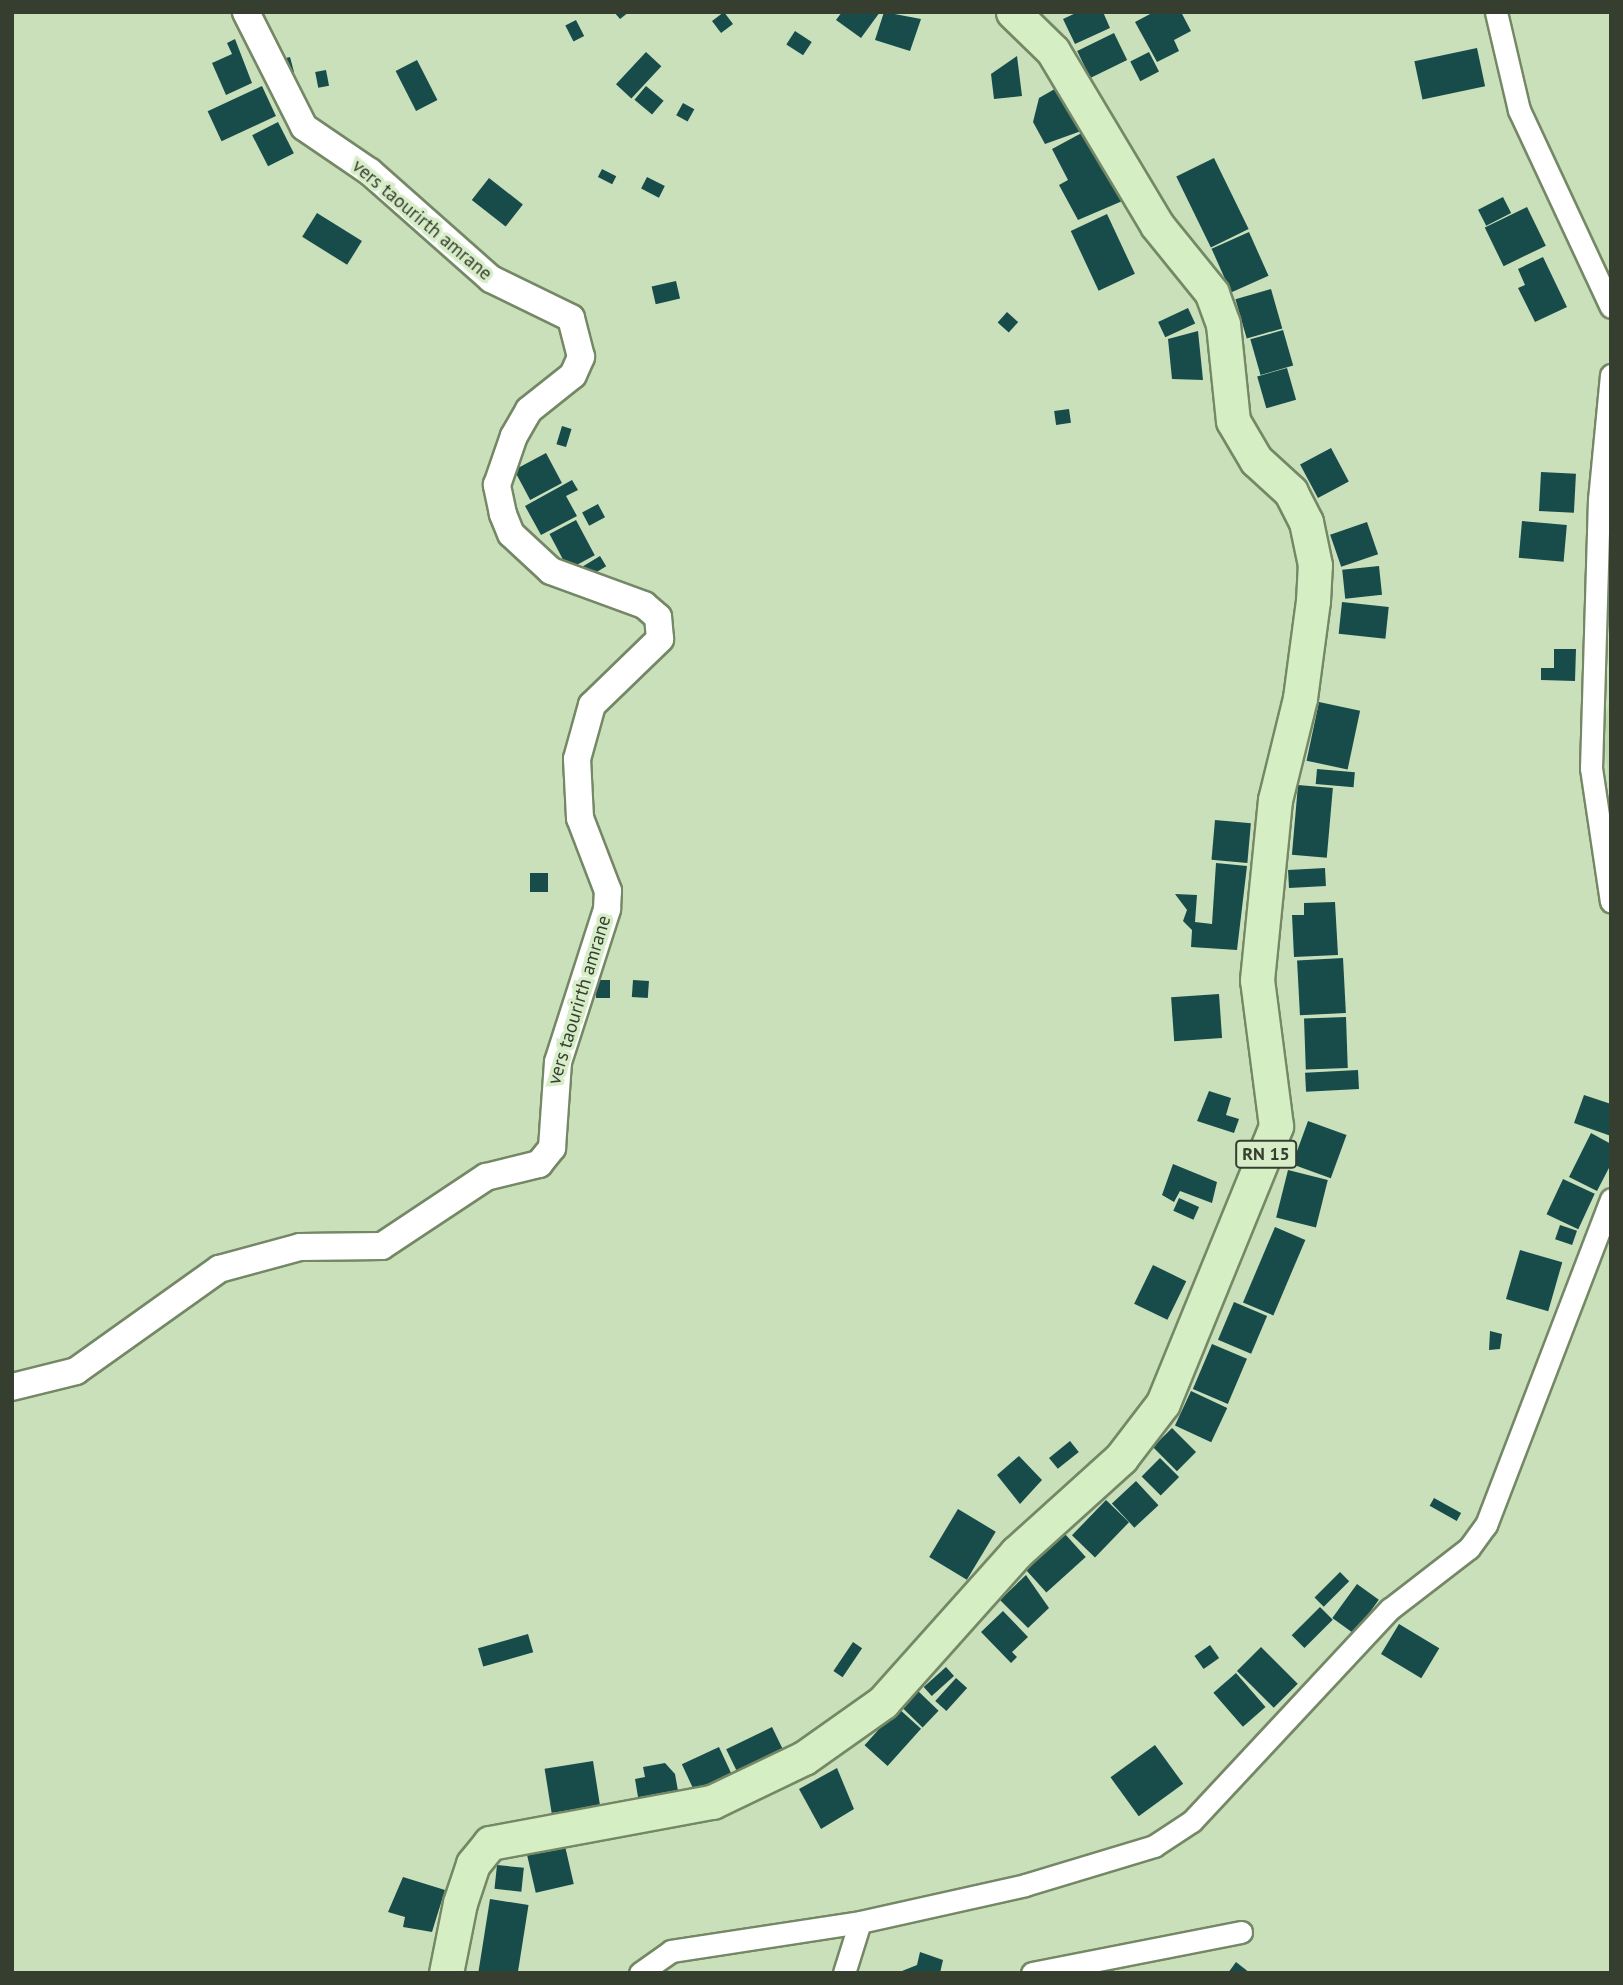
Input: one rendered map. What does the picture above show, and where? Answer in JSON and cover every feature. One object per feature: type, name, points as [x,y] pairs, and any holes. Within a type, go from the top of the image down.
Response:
[{"type":"main road","name":"RN 15","points":[[446,1973],[460,1903],[473,1864],[490,1843],[712,1802],[804,1758],[883,1702],[1016,1553],[1121,1458],[1163,1403],[1276,1126],[1257,980],[1275,800],[1300,698],[1312,601],[1315,565],[1306,522],[1291,492],[1256,460],[1233,421],[1223,324],[1212,293],[1157,225],[1053,51],[1013,12]]},
{"type":"street","name":"vers taourirth amrane","points":[[12,1387],[76,1371],[219,1269],[300,1247],[382,1245],[486,1178],[539,1164],[552,1148],[558,1062],[607,909],[608,891],[580,818],[577,759],[592,705],[660,639],[658,617],[644,606],[551,571],[511,534],[503,514],[497,485],[514,436],[529,410],[573,375],[581,357],[571,318],[491,279],[370,172],[304,127],[246,12]]},
{"type":"street","points":[[1496,12],[1519,110],[1611,306]]},
{"type":"street","points":[[1611,375],[1599,499],[1591,768],[1611,902]]},
{"type":"street","points":[[640,1973],[671,1951],[860,1922],[1115,1858],[1154,1846],[1192,1821],[1390,1609],[1469,1548],[1486,1525],[1611,1199]]},
{"type":"street","points":[[844,1973],[860,1922]]},
{"type":"street","points":[[1032,1973],[1241,1932]]},
{"type":"shaded area","points":[[1611,695],[1611,806],[1603,727]]},
{"type":"building","points":[[614,12],[629,12],[620,19]]},
{"type":"building","points":[[724,12],[733,24],[721,33],[712,21]]},
{"type":"building","points":[[842,12],[880,12],[861,38],[836,20]]},
{"type":"building","points":[[884,12],[921,19],[910,51],[875,40]]},
{"type":"building","points":[[1078,12],[1103,12],[1110,28],[1075,44],[1063,19]]},
{"type":"building","points":[[1154,12],[1181,12],[1191,31],[1174,40],[1179,51],[1157,62],[1135,22]]},
{"type":"building","points":[[576,20],[584,36],[573,41],[565,25]]},
{"type":"building","points":[[795,31],[812,42],[803,55],[786,44]]},
{"type":"building","points":[[1114,33],[1127,60],[1090,78],[1077,51]]},
{"type":"building","points":[[235,39],[252,83],[226,95],[212,63],[232,54],[227,43]]},
{"type":"building","points":[[1477,48],[1485,86],[1423,99],[1414,61]]},
{"type":"building","points":[[646,52],[661,66],[631,99],[616,84]]},
{"type":"building","points":[[1149,52],[1159,72],[1140,81],[1130,62]]},
{"type":"building","points":[[1017,56],[1022,96],[994,99],[991,74]]},
{"type":"building","points":[[290,57],[294,72],[282,76],[277,60]]},
{"type":"building","points":[[417,60],[437,100],[416,111],[396,71]]},
{"type":"building","points":[[326,70],[329,86],[318,88],[315,72]]},
{"type":"building","points":[[262,86],[276,116],[222,141],[208,111]]},
{"type":"building","points":[[646,86],[664,101],[652,115],[634,100]]},
{"type":"building","points":[[1060,86],[1084,130],[1045,144],[1033,122],[1039,98]]},
{"type":"building","points":[[683,103],[694,109],[688,122],[676,115]]},
{"type":"building","points":[[278,122],[294,153],[268,166],[252,135]]},
{"type":"building","points":[[1089,129],[1127,199],[1078,220],[1059,185],[1068,180],[1052,149]]},
{"type":"building","points":[[1214,158],[1249,229],[1211,247],[1176,176]]},
{"type":"building","points":[[602,169],[616,176],[612,184],[598,177]]},
{"type":"building","points":[[647,177],[665,186],[659,198],[641,189]]},
{"type":"building","points":[[489,178],[523,204],[506,227],[472,200]]},
{"type":"building","points":[[1503,197],[1511,213],[1486,226],[1478,210]]},
{"type":"building","points":[[1527,207],[1546,246],[1504,266],[1485,228]]},
{"type":"building","points":[[317,213],[362,241],[347,265],[302,237]]},
{"type":"building","points":[[1107,214],[1135,274],[1099,291],[1071,231]]},
{"type":"building","points":[[1249,232],[1269,276],[1231,293],[1212,249]]},
{"type":"building","points":[[1543,257],[1567,307],[1535,322],[1518,288],[1525,285],[1518,269]]},
{"type":"building","points":[[676,281],[680,299],[656,304],[652,287]]},
{"type":"building","points":[[1271,289],[1282,328],[1247,339],[1235,299]]},
{"type":"building","points":[[1188,308],[1195,323],[1165,337],[1158,322]]},
{"type":"building","points":[[1007,312],[1018,322],[1009,332],[998,322]]},
{"type":"building","points":[[1283,330],[1293,366],[1261,375],[1250,339]]},
{"type":"building","points":[[1198,331],[1203,380],[1172,379],[1168,339]]},
{"type":"building","points":[[1287,368],[1296,400],[1266,408],[1257,377]]},
{"type":"building","points":[[1069,409],[1071,423],[1056,425],[1054,411]]},
{"type":"building","points":[[562,426],[572,429],[566,447],[556,444]]},
{"type":"building","points":[[1331,448],[1349,482],[1318,498],[1300,464]]},
{"type":"building","points":[[546,453],[562,483],[530,500],[514,470]]},
{"type":"building","points":[[1541,472],[1576,474],[1574,513],[1539,511]]},
{"type":"building","points":[[572,480],[578,490],[566,496],[577,516],[541,535],[525,506]]},
{"type":"building","points":[[598,504],[605,517],[589,526],[582,512]]},
{"type":"building","points":[[576,520],[595,555],[568,569],[550,534]]},
{"type":"building","points":[[1522,521],[1567,525],[1564,562],[1519,558]]},
{"type":"building","points":[[1367,522],[1378,554],[1341,567],[1330,535]]},
{"type":"building","points":[[600,556],[606,566],[584,580],[578,569]]},
{"type":"building","points":[[1379,566],[1382,595],[1345,599],[1342,570]]},
{"type":"building","points":[[1342,602],[1389,607],[1385,639],[1339,634]]},
{"type":"building","points":[[1554,649],[1576,649],[1575,681],[1541,680],[1541,668],[1554,668]]},
{"type":"building","points":[[1319,702],[1360,711],[1348,769],[1307,761]]},
{"type":"building","points":[[1317,769],[1355,772],[1354,787],[1316,784]]},
{"type":"building","points":[[1298,785],[1333,788],[1327,858],[1292,855]]},
{"type":"building","points":[[1215,820],[1251,823],[1247,863],[1212,860]]},
{"type":"building","points":[[1216,863],[1247,866],[1237,950],[1191,947],[1192,930],[1183,921],[1187,910],[1175,894],[1197,895],[1195,922],[1212,924]]},
{"type":"building","points":[[1325,868],[1326,886],[1289,888],[1288,870]]},
{"type":"building","points":[[530,873],[548,873],[548,892],[530,892]]},
{"type":"building","points":[[1335,902],[1338,955],[1294,957],[1292,915],[1304,915],[1304,903]]},
{"type":"building","points":[[1343,958],[1346,1013],[1300,1015],[1297,960]]},
{"type":"building","points":[[596,980],[610,980],[610,998],[596,998]]},
{"type":"building","points":[[633,980],[649,981],[648,998],[632,997]]},
{"type":"building","points":[[1219,994],[1222,1038],[1174,1041],[1171,997]]},
{"type":"building","points":[[1346,1017],[1348,1068],[1306,1069],[1304,1018]]},
{"type":"building","points":[[1358,1070],[1359,1089],[1306,1092],[1305,1073]]},
{"type":"building","points":[[1209,1091],[1231,1098],[1226,1115],[1239,1119],[1234,1133],[1197,1121]]},
{"type":"building","points":[[1584,1095],[1611,1104],[1611,1136],[1574,1123]]},
{"type":"building","points":[[1308,1121],[1347,1135],[1331,1178],[1292,1164]]},
{"type":"building","points":[[1591,1133],[1611,1144],[1611,1164],[1597,1191],[1569,1177]]},
{"type":"building","points":[[1173,1164],[1217,1182],[1212,1203],[1180,1191],[1174,1202],[1162,1195]]},
{"type":"building","points":[[1288,1170],[1328,1180],[1316,1227],[1276,1218]]},
{"type":"building","points":[[1563,1179],[1595,1194],[1578,1229],[1547,1214]]},
{"type":"building","points":[[1179,1198],[1199,1207],[1193,1220],[1173,1211]]},
{"type":"building","points":[[1560,1225],[1577,1231],[1572,1245],[1555,1239]]},
{"type":"building","points":[[1275,1227],[1305,1240],[1273,1315],[1243,1302]]},
{"type":"building","points":[[1520,1250],[1562,1262],[1548,1311],[1506,1299]]},
{"type":"building","points":[[1153,1265],[1186,1281],[1167,1320],[1134,1304]]},
{"type":"building","points":[[1234,1302],[1267,1316],[1251,1354],[1218,1340]]},
{"type":"building","points":[[1490,1331],[1502,1334],[1500,1349],[1489,1350]]},
{"type":"building","points":[[1212,1344],[1247,1359],[1228,1404],[1193,1389]]},
{"type":"building","points":[[1191,1391],[1227,1408],[1211,1442],[1175,1425]]},
{"type":"building","points":[[1172,1428],[1196,1452],[1177,1471],[1153,1447]]},
{"type":"building","points":[[1070,1441],[1079,1452],[1058,1469],[1049,1458]]},
{"type":"building","points":[[1019,1456],[1042,1480],[1020,1504],[997,1475]]},
{"type":"building","points":[[1160,1458],[1179,1477],[1161,1495],[1142,1476]]},
{"type":"building","points":[[1136,1481],[1159,1505],[1134,1528],[1112,1504]]},
{"type":"building","points":[[1434,1498],[1461,1513],[1457,1521],[1430,1506]]},
{"type":"building","points":[[1106,1500],[1129,1522],[1095,1557],[1072,1535]]},
{"type":"building","points":[[958,1509],[996,1532],[967,1580],[929,1557]]},
{"type":"building","points":[[1065,1534],[1086,1557],[1046,1593],[1026,1569]]},
{"type":"building","points":[[1340,1572],[1349,1581],[1324,1607],[1315,1597]]},
{"type":"building","points":[[1026,1575],[1049,1608],[1028,1628],[1000,1600]]},
{"type":"building","points":[[1357,1584],[1379,1600],[1354,1634],[1332,1618]]},
{"type":"building","points":[[1320,1607],[1333,1620],[1304,1648],[1292,1635]]},
{"type":"building","points":[[1003,1611],[1028,1637],[1012,1652],[1017,1657],[1011,1663],[981,1632]]},
{"type":"building","points":[[1399,1624],[1439,1648],[1421,1678],[1381,1654]]},
{"type":"building","points":[[528,1634],[533,1652],[483,1667],[478,1648]]},
{"type":"building","points":[[853,1642],[862,1648],[843,1677],[833,1671]]},
{"type":"building","points":[[1210,1645],[1219,1658],[1204,1669],[1194,1656]]},
{"type":"building","points":[[1261,1647],[1298,1684],[1274,1708],[1237,1671]]},
{"type":"building","points":[[946,1667],[954,1676],[932,1696],[924,1687]]},
{"type":"building","points":[[1236,1673],[1266,1707],[1243,1727],[1213,1693]]},
{"type":"building","points":[[956,1678],[967,1688],[946,1711],[935,1701]]},
{"type":"building","points":[[917,1690],[939,1711],[923,1727],[901,1707]]},
{"type":"building","points":[[898,1708],[921,1729],[888,1766],[865,1745]]},
{"type":"building","points":[[772,1727],[783,1749],[737,1772],[726,1749]]},
{"type":"building","points":[[1155,1745],[1183,1784],[1139,1816],[1111,1777]]},
{"type":"building","points":[[719,1747],[733,1777],[696,1794],[682,1764]]},
{"type":"building","points":[[593,1761],[600,1805],[552,1813],[545,1769]]},
{"type":"building","points":[[665,1763],[675,1774],[680,1802],[640,1809],[635,1779],[645,1777],[643,1767]]},
{"type":"building","points":[[837,1768],[854,1809],[821,1829],[799,1789]]},
{"type":"building","points":[[565,1846],[574,1884],[536,1893],[527,1855]]},
{"type":"building","points":[[497,1865],[524,1868],[521,1892],[494,1889]]},
{"type":"building","points":[[403,1877],[445,1890],[432,1932],[403,1927],[405,1917],[388,1912]]},
{"type":"building","points":[[490,1899],[529,1905],[518,1973],[478,1973]]},
{"type":"building","points":[[920,1952],[943,1960],[940,1973],[897,1973],[917,1965]]},
{"type":"building","points":[[1236,1962],[1250,1973],[1228,1973]]}]
